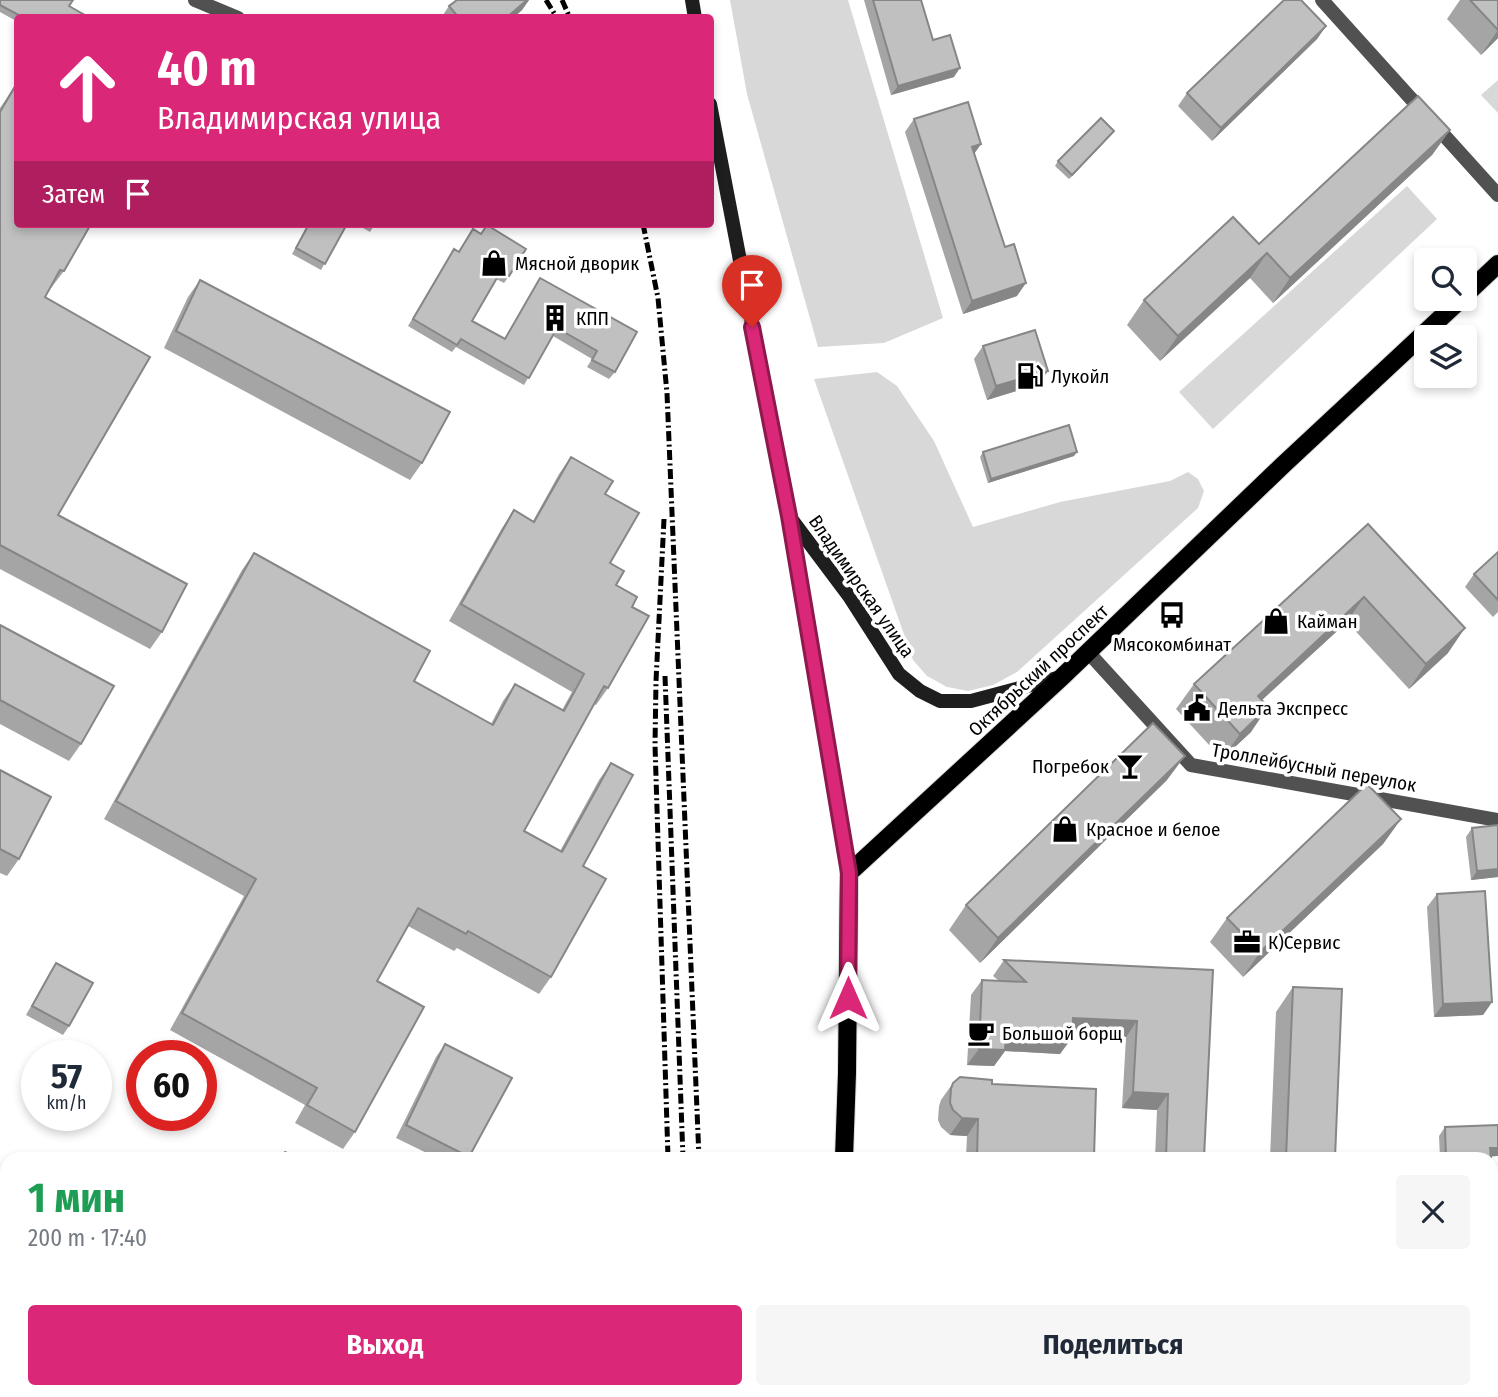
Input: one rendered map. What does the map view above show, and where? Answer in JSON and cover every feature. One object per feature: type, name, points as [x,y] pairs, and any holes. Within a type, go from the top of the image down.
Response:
[{"type":"main road","name":"Владимирская улица","points":[[714,125],[789,516],[849,873]]},
{"type":"main road","points":[[1477,284],[1498,264]]},
{"type":"main road","name":"Октябрьский проспект","points":[[849,873],[1062,677],[1448,311]]},
{"type":"main road","name":"Владимирская улица","points":[[789,516],[849,596],[899,674],[920,691],[940,701],[971,701],[1062,677]]},
{"type":"main road","points":[[844,1152],[849,873]]},
{"type":"street","points":[[195,0],[228,14]]},
{"type":"street","points":[[1322,0],[1498,195]]},
{"type":"street","name":"Троллейбусный переулок","points":[[1088,652],[1191,765],[1498,820]]},
{"type":"shaded area","points":[[730,0],[848,0],[943,318],[884,343],[818,347],[747,94]]},
{"type":"shaded area","points":[[1498,80],[1498,113],[1481,95]]},
{"type":"shaded area","points":[[1407,186],[1437,219],[1213,429],[1179,392]]},
{"type":"shaded area","points":[[877,372],[897,386],[934,441],[973,527],[1060,502],[1170,481],[1188,472],[1198,479],[1204,491],[1198,508],[1017,672],[993,685],[968,691],[947,687],[927,676],[913,660],[814,379]]},
{"type":"building","points":[[0,0],[73,0],[69,6],[83,14],[17,14],[0,5]]},
{"type":"building","points":[[457,0],[527,0],[511,14],[456,14],[449,6]]},
{"type":"building","points":[[873,0],[921,0],[933,40],[950,35],[960,68],[898,86]]},
{"type":"building","points":[[1284,0],[1301,0],[1326,26],[1221,128],[1187,93]]},
{"type":"building","points":[[1470,0],[1498,0],[1498,30]]},
{"type":"building","points":[[14,88],[14,228],[89,228],[64,271],[60,270],[45,297],[150,357],[58,515],[187,584],[162,632],[0,545],[0,112]]},
{"type":"building","points":[[1418,96],[1450,130],[1290,278],[1267,253],[1178,336],[1144,300],[1233,217],[1259,244]]},
{"type":"building","points":[[968,102],[981,144],[972,147],[1005,247],[1014,244],[1026,283],[972,301],[914,119]]},
{"type":"building","points":[[1101,118],[1114,131],[1072,175],[1058,161]]},
{"type":"building","points":[[307,228],[345,228],[325,264],[296,248]]},
{"type":"building","points":[[485,228],[492,228],[526,249],[509,276],[501,271],[472,321],[505,339],[540,278],[637,332],[615,372],[592,360],[597,351],[557,328],[529,378],[461,339],[457,345],[413,319],[454,249],[459,252],[473,229],[481,234]]},
{"type":"building","points":[[200,280],[450,412],[422,463],[176,331]]},
{"type":"building","points":[[1035,330],[1048,371],[996,386],[983,346]]},
{"type":"building","points":[[1069,425],[1077,452],[991,479],[983,452]]},
{"type":"building","points":[[571,457],[613,481],[605,494],[639,513],[610,563],[624,571],[616,585],[637,597],[632,607],[649,616],[608,688],[604,686],[524,831],[562,852],[611,763],[633,775],[583,866],[606,879],[551,977],[468,931],[466,934],[418,908],[377,981],[424,1007],[355,1132],[307,1105],[317,1088],[182,1013],[256,879],[116,801],[254,553],[430,651],[414,681],[493,725],[515,684],[564,711],[584,674],[461,604],[514,510],[534,522]]},
{"type":"building","points":[[1368,524],[1465,628],[1426,664],[1364,597],[1258,696],[1268,707],[1240,734],[1194,684]]},
{"type":"building","points":[[1498,552],[1498,600],[1474,574]]},
{"type":"building","points":[[0,625],[114,686],[81,744],[0,700]]},
{"type":"building","points":[[1153,723],[1185,756],[998,938],[966,905]]},
{"type":"building","points":[[0,770],[51,797],[19,859],[0,849]]},
{"type":"building","points":[[1367,784],[1401,819],[1260,952],[1227,918]]},
{"type":"building","points":[[1498,825],[1498,869],[1477,871],[1472,828]]},
{"type":"building","points":[[1485,891],[1492,1002],[1443,1004],[1437,894]]},
{"type":"building","points":[[1004,960],[1213,970],[1204,1152],[1166,1152],[1168,1094],[1133,1092],[1137,1021],[1073,1018],[1072,1038],[1006,1035],[1005,1050],[979,1049],[982,980],[1026,982]]},
{"type":"building","points":[[56,963],[93,983],[69,1026],[32,1006]]},
{"type":"building","points":[[1293,987],[1342,989],[1335,1152],[1286,1152]]},
{"type":"building","points":[[445,1044],[512,1078],[472,1152],[459,1152],[406,1125]]},
{"type":"building","points":[[960,1077],[992,1080],[992,1084],[1096,1089],[1094,1152],[977,1152],[978,1119],[962,1118],[953,1110],[950,1103],[953,1083]]},
{"type":"building","points":[[1498,1125],[1498,1148],[1490,1148],[1490,1152],[1446,1152],[1445,1127]]},
{"type":"railway","points":[[546,0],[555,14]]},
{"type":"railway","points":[[562,0],[568,14]]},
{"type":"railway","points":[[644,228],[658,298],[667,393],[699,1152]]},
{"type":"railway","points":[[664,519],[655,745],[668,1152]]},
{"type":"railway","points":[[665,676],[683,1152]]},
{"type":"place","name":"Мясной дворик","points":[[494,263]]},
{"type":"place","name":"КПП","points":[[555,318]]},
{"type":"place","name":"Лукойл","points":[[1030,376]]},
{"type":"place","name":"Мясокомбинат","points":[[1172,615]]},
{"type":"place","name":"Кайман","points":[[1276,621]]},
{"type":"place","name":"Дельта Экспресс","points":[[1197,708]]},
{"type":"place","name":"Погребок","points":[[1130,766]]},
{"type":"place","name":"Красное и белое","points":[[1065,829]]},
{"type":"place","name":"К)Сервис","points":[[1247,942]]},
{"type":"place","name":"Большой борщ","points":[[981,1033]]},
{"type":"route","points":[[752,327],[789,516],[849,873],[848,998]]}]
